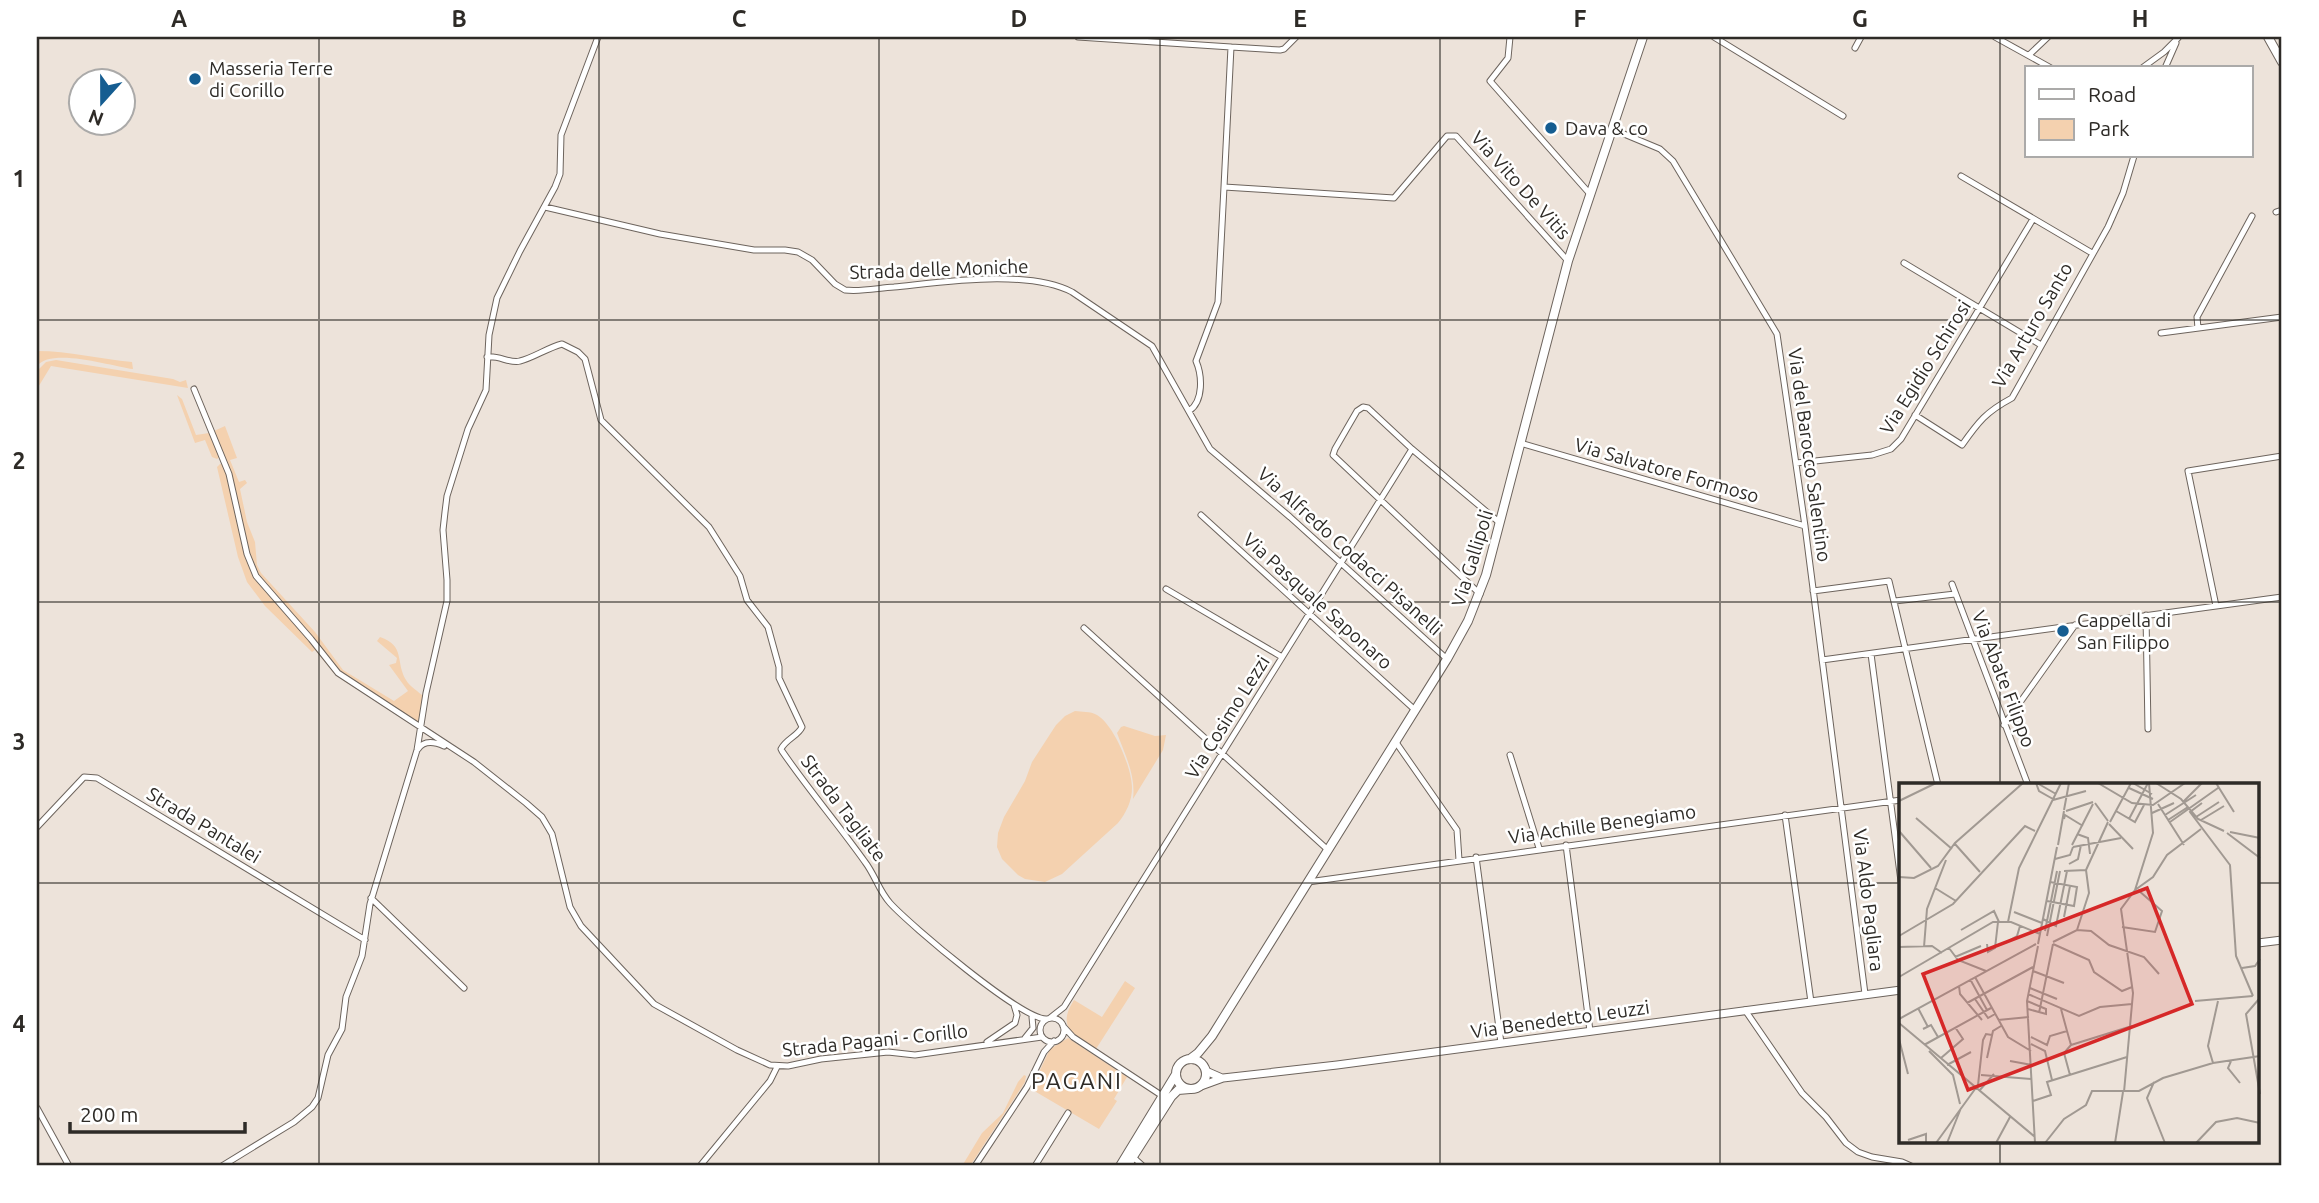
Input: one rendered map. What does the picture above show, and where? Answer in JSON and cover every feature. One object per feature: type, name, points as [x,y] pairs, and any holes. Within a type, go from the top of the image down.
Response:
[{"type":"main road","name":"Via Gallipoli","points":[[1120,1166],[1164,1097],[1179,1065],[1198,1053],[1212,1036],[1447,659],[1480,594],[1567,261],[1643,37]]},
{"type":"main road","points":[[2269,37],[2282,62]]},
{"type":"main road","name":"Via Gallipoli","points":[[1201,1086],[1205,1081],[1204,1054],[1212,1036]]},
{"type":"main road","points":[[1190,1059],[1198,1060],[1205,1069]]},
{"type":"main road","points":[[1176,1074],[1180,1084],[1190,1089]]},
{"type":"main road","points":[[1127,1166],[1171,1097],[1178,1090],[1201,1086]]},
{"type":"street","points":[[222,1166],[294,1122],[315,1103],[328,1055],[342,1029],[346,997],[358,971],[365,940],[371,898],[422,729],[426,693],[447,600],[443,530],[446,504],[468,429],[486,390],[487,356],[497,298],[561,174],[561,135],[598,37]]},
{"type":"street","points":[[1078,37],[1280,50],[1296,37]]},
{"type":"street","points":[[1510,37],[1508,58],[1490,80],[1590,194]]},
{"type":"street","points":[[1714,37],[1843,116]]},
{"type":"street","points":[[1855,48],[1861,37]]},
{"type":"street","points":[[1995,37],[2048,66]]},
{"type":"street","points":[[2029,55],[2048,37]]},
{"type":"street","points":[[2145,66],[2179,38]]},
{"type":"street","points":[[2166,66],[2179,38]]},
{"type":"street","points":[[1189,411],[1194,408],[1200,395],[1199,368],[1196,361],[1218,302],[1231,47]]},
{"type":"street","name":"Via del Barocco Salentino","points":[[1612,130],[1660,149],[1674,160],[1777,334],[1842,808]]},
{"type":"street","name":"Via Vito De Vitis","points":[[1224,187],[1394,198],[1447,136],[1452,134],[1456,135],[1567,261]]},
{"type":"street","name":"Via Arturo Santo","points":[[1915,415],[1962,445],[1985,415],[2012,398],[2039,344],[2108,227],[2133,158]]},
{"type":"street","points":[[1961,176],[2092,253]]},
{"type":"street","name":"Strada delle Moniche","points":[[545,207],[660,234],[754,250],[798,252],[812,260],[835,284],[845,290],[990,280],[1042,281],[1060,285],[1084,298],[1152,345],[1189,411]]},
{"type":"street","points":[[2198,328],[2197,317],[2252,216]]},
{"type":"street","name":"Via Egidio Schirosi","points":[[1796,463],[1872,455],[1891,449],[1915,415],[2033,219]]},
{"type":"street","points":[[1904,263],[2039,344]]},
{"type":"street","points":[[2161,333],[2282,317]]},
{"type":"street","name":"Strada Tagliate","points":[[487,356],[520,361],[562,344],[585,359],[601,420],[709,527],[740,576],[751,607],[768,627],[779,667],[779,678],[802,727],[800,732],[784,744],[782,751],[871,870],[890,903],[951,956],[1014,1005],[1032,1016],[1048,1019]]},
{"type":"street","name":"Strada Pagani - Corillo","points":[[194,389],[229,474],[247,554],[256,576],[338,673],[453,749],[526,803],[548,826],[557,850],[572,914],[654,1004],[737,1050],[777,1067],[852,1055],[888,1052],[915,1055],[1025,1038],[1054,1041]]},
{"type":"street","points":[[1480,594],[1333,455],[1357,411],[1363,407],[1368,408],[1500,523]]},
{"type":"street","name":"Via Alfredo Codacci Pisanelli","points":[[1189,411],[1210,449],[1341,562],[1447,659]]},
{"type":"street","name":"Via Salvatore Formoso","points":[[1520,443],[1805,526]]},
{"type":"street","name":"Via Cosimo Lezzi","points":[[1048,1019],[1060,1012],[1068,1001],[1412,449]]},
{"type":"street","points":[[2216,606],[2189,471],[2282,457]]},
{"type":"street","name":"Via Pasquale Saponaro","points":[[1201,515],[1415,710]]},
{"type":"street","points":[[1813,591],[1889,581],[1938,783]]},
{"type":"street","name":"Via Abate Filippo","points":[[1952,584],[2028,783]]},
{"type":"street","points":[[1166,589],[1282,657]]},
{"type":"street","points":[[1895,601],[1955,594]]},
{"type":"street","points":[[1822,660],[2282,597]]},
{"type":"street","points":[[2146,615],[2148,729]]},
{"type":"street","points":[[2004,725],[2074,625]]},
{"type":"street","points":[[1084,628],[1328,850]]},
{"type":"street","points":[[1871,654],[1899,867]]},
{"type":"street","points":[[1395,741],[1457,830],[1459,860]]},
{"type":"street","points":[[417,750],[430,743],[453,749]]},
{"type":"street","points":[[1510,755],[1539,848]]},
{"type":"street","name":"Strada Pantalei","points":[[37,827],[84,777],[92,776],[365,940]]},
{"type":"street","name":"Via Achille Benegiamo","points":[[1308,882],[1899,800]]},
{"type":"street","name":"Via Aldo Pagliara","points":[[1842,808],[1865,995]]},
{"type":"street","points":[[1785,815],[1811,1002]]},
{"type":"street","points":[[1566,845],[1590,1031]]},
{"type":"street","points":[[1475,857],[1501,1043]]},
{"type":"street","points":[[371,898],[464,988]]},
{"type":"street","points":[[2260,943],[2282,940]]},
{"type":"street","name":"Via Benedetto Leuzzi","points":[[1201,1086],[1223,1078],[1899,990]]},
{"type":"street","name":"Via Cosimo Lezzi","points":[[1062,1025],[1068,1001]]},
{"type":"street","points":[[984,1043],[1015,1023],[1017,1015],[1014,1005]]},
{"type":"street","points":[[1745,1010],[1802,1093],[1826,1117],[1846,1143],[1858,1152],[1872,1157],[1911,1166]]},
{"type":"street","points":[[1025,1038],[1033,1028],[1032,1016]]},
{"type":"street","points":[[1048,1019],[1057,1019],[1073,1037],[1164,1097]]},
{"type":"street","name":"Strada Pagani - Corillo","points":[[1025,1038],[1034,1034],[1048,1019]]},
{"type":"street","points":[[1062,1025],[1062,1035]]},
{"type":"street","points":[[1040,1027],[1043,1038],[1042,1055]]},
{"type":"street","points":[[975,1166],[1027,1086],[1042,1055],[1062,1035],[1073,1037]]},
{"type":"street","points":[[700,1166],[770,1081],[777,1067]]},
{"type":"street","name":"Via Benedetto Leuzzi","points":[[1205,1069],[1223,1078]]},
{"type":"street","points":[[37,1108],[69,1166]]},
{"type":"street","points":[[1035,1166],[1068,1114]]},
{"type":"street","points":[[1133,1157],[1143,1166]]},
{"type":"green space","points":[[37,351],[132,362],[133,369],[68,358],[55,358],[37,366]]},
{"type":"green space","points":[[56,360],[180,382],[186,380],[188,388],[51,366],[37,389],[39,369],[46,362]]},
{"type":"green space","points":[[177,395],[182,399],[196,435],[209,433],[220,457],[217,459],[212,457],[205,440],[195,443]]},
{"type":"green space","points":[[225,426],[237,458],[230,460],[239,482],[245,480],[247,483],[240,489],[261,573],[315,632],[343,670],[394,701],[408,691],[389,665],[396,663],[397,658],[377,641],[380,637],[393,645],[406,680],[423,696],[418,724],[338,671],[268,591],[253,567],[214,431]]},
{"type":"green space","points":[[223,464],[226,470],[255,580],[348,684],[333,672],[315,650],[312,652],[265,606],[247,582],[238,557],[217,467]]},
{"type":"green space","points":[[1075,711],[1097,715],[1116,737],[1131,780],[1130,802],[1118,823],[1062,874],[1045,882],[1025,879],[1002,859],[997,847],[998,833],[1032,762],[1056,725]]},
{"type":"green space","points":[[1124,726],[1155,736],[1166,735],[1163,750],[1133,799],[1131,773],[1117,733]]},
{"type":"green space","points":[[1125,981],[1135,988],[1096,1049],[1070,1030],[1067,1024],[1069,1010],[1074,1000],[1102,1017]]},
{"type":"green space","points":[[1068,1038],[1127,1077],[1114,1099],[1117,1101],[1099,1129],[1031,1089],[1050,1049]]},
{"type":"green space","points":[[1024,1075],[1025,1082],[970,1166],[962,1166],[982,1133],[1003,1113]]},
{"type":"place","name":"Masseria Terre di Corillo","points":[[195,79]]},
{"type":"place","name":"Dava & co","points":[[1551,128]]},
{"type":"place","name":"Cappella di San Filippo","points":[[2063,631]]},
{"type":"district","name":"PAGANI","points":[[1077,1080]]}]
